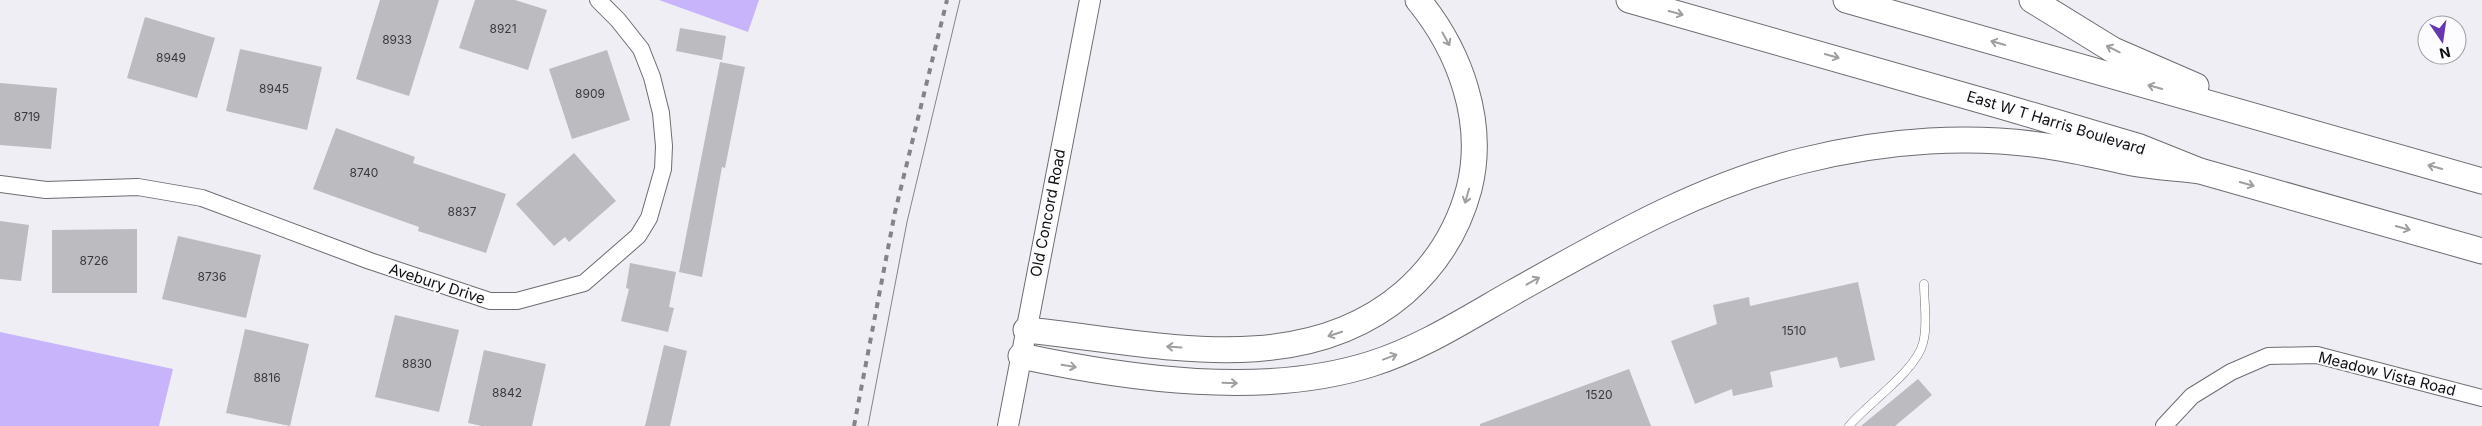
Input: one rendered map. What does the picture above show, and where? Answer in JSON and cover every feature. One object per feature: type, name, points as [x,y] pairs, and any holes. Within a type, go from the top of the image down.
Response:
[{"type":"main road","points":[[1026,330],[1146,345],[1249,350],[1316,340],[1350,329],[1374,316],[1394,301],[1432,264],[1457,224],[1471,180],[1474,147],[1467,92],[1459,68],[1440,28],[1418,0]]},
{"type":"main road","name":"East W T Harris Boulevard","points":[[1629,0],[1804,48],[2140,147],[2200,170],[2482,250]]},
{"type":"main road","points":[[1846,0],[2482,180]]},
{"type":"main road","points":[[2032,0],[2113,50],[2269,120]]},
{"type":"main road","points":[[1021,356],[1111,373],[1220,382],[1276,382],[1337,373],[1370,365],[1404,352],[1436,336],[1611,237],[1688,199],[1771,169],[1873,145],[1954,140],[2012,143],[2057,147],[2135,163],[2200,170]]},
{"type":"street","name":"Avebury Drive","points":[[0,184],[46,190],[138,187],[202,198],[370,262],[490,301],[517,301],[584,283],[638,236],[649,218],[663,169],[664,154],[661,114],[652,78],[641,49],[618,20],[598,0]]},
{"type":"street","name":"Old Concord Road","points":[[1008,426],[1090,0]]},
{"type":"street","name":"Meadow Vista Road","points":[[2164,426],[2192,396],[2231,372],[2268,356],[2317,355],[2482,398]]},
{"type":"lane","points":[[1849,426],[1862,410],[1894,383],[1916,358],[1923,344],[1924,284]]},
{"type":"shaded area","points":[[659,0],[759,0],[748,32]]},
{"type":"shaded area","points":[[0,332],[173,369],[159,426],[0,426]]},
{"type":"building","points":[[380,0],[439,0],[409,96],[356,79]]},
{"type":"building","points":[[475,0],[515,0],[547,10],[528,70],[459,48]]},
{"type":"building","points":[[145,17],[215,38],[197,98],[127,78]]},
{"type":"building","points":[[680,28],[726,36],[722,60],[676,51]]},
{"type":"building","points":[[240,49],[322,67],[307,130],[226,111]]},
{"type":"building","points":[[607,50],[630,120],[572,139],[549,69]]},
{"type":"building","points":[[720,62],[745,67],[725,168],[722,167],[702,277],[679,272]]},
{"type":"building","points":[[0,83],[57,88],[51,149],[0,145]]},
{"type":"building","points":[[336,128],[415,157],[413,163],[506,194],[486,253],[418,231],[419,227],[313,189]]},
{"type":"building","points":[[574,153],[616,201],[569,242],[565,237],[554,246],[516,204]]},
{"type":"building","points":[[0,221],[29,225],[21,281],[0,279]]},
{"type":"building","points":[[137,229],[137,293],[52,293],[52,230]]},
{"type":"building","points":[[178,236],[261,255],[246,318],[162,299]]},
{"type":"building","points":[[630,263],[676,272],[669,307],[674,308],[668,332],[621,321],[629,289],[626,288]]},
{"type":"building","points":[[1858,282],[1875,360],[1840,368],[1837,357],[1770,372],[1773,387],[1733,396],[1732,389],[1695,404],[1671,341],[1717,324],[1713,305],[1749,297],[1750,306]]},
{"type":"building","points":[[395,315],[459,330],[439,412],[375,397]]},
{"type":"building","points":[[245,329],[309,344],[290,426],[226,413]]},
{"type":"building","points":[[664,345],[687,351],[670,426],[645,426]]},
{"type":"building","points":[[484,350],[546,364],[532,426],[482,426],[468,423]]},
{"type":"building","points":[[1629,369],[1651,426],[1480,426],[1480,424]]},
{"type":"building","points":[[1918,379],[1932,395],[1895,426],[1861,426]]},
{"type":"tram line","points":[[868,426],[907,222],[960,0]]},
{"type":"railway","points":[[854,426],[895,212],[947,0]]}]
